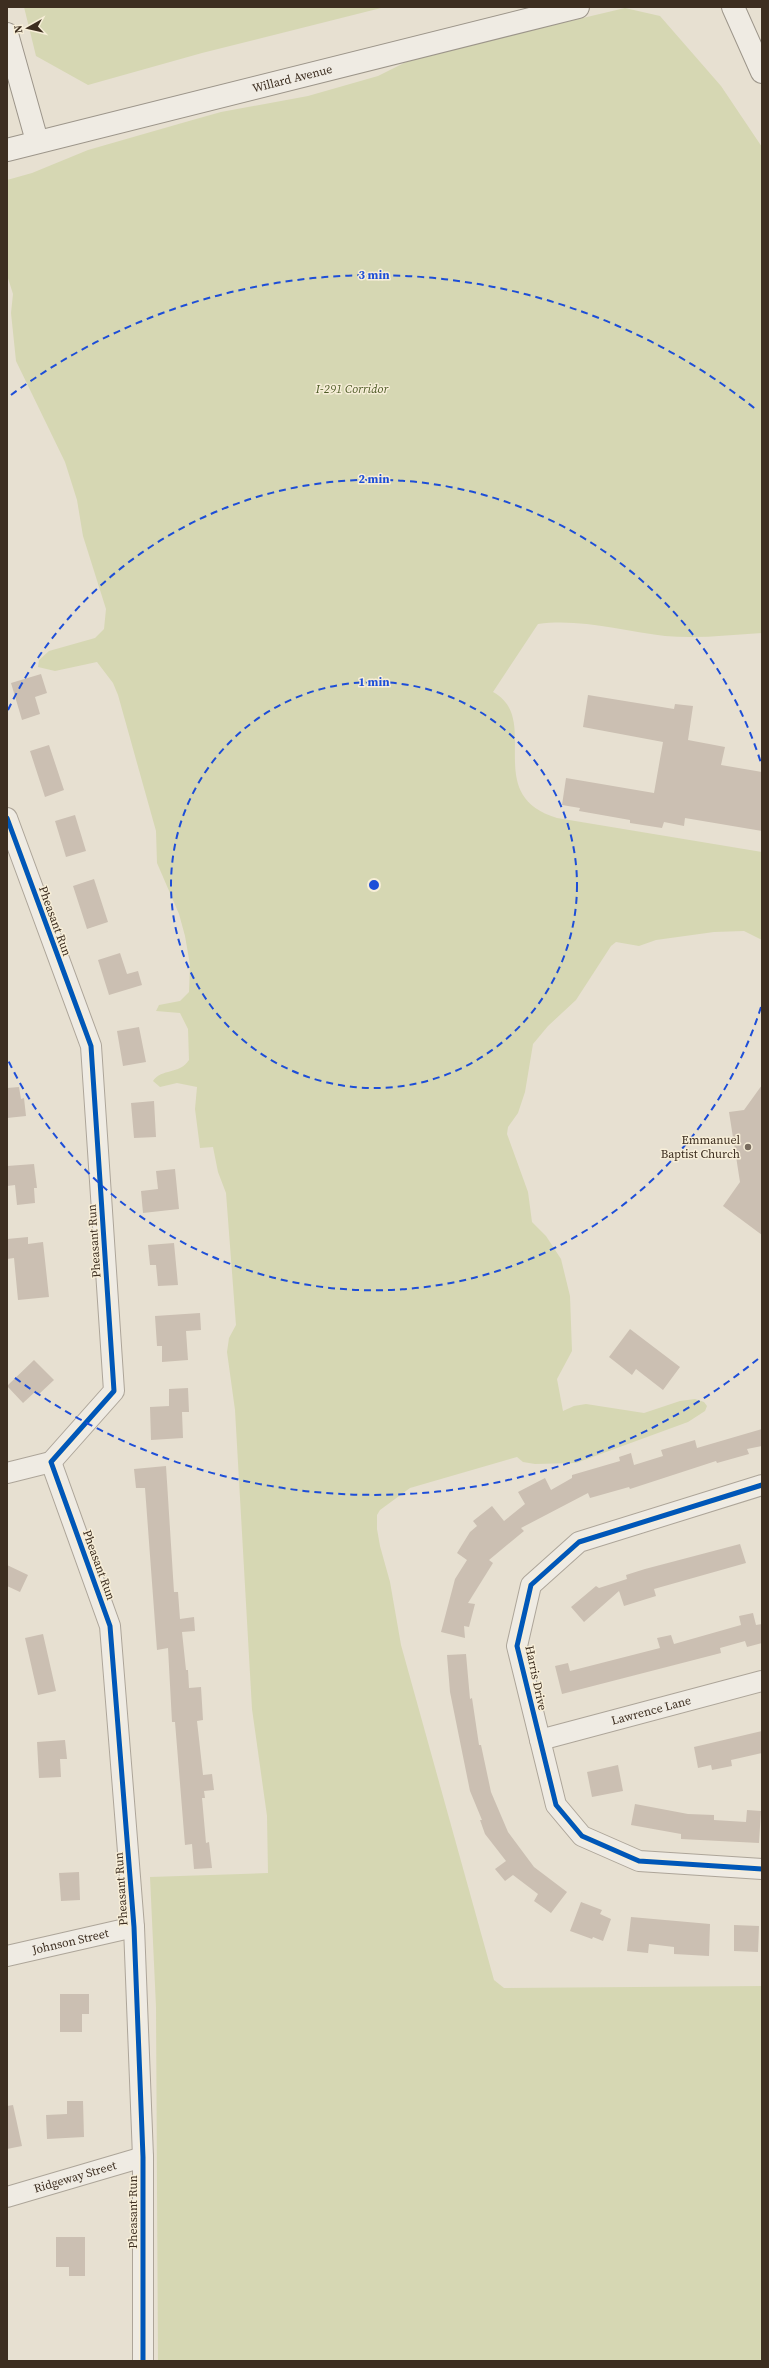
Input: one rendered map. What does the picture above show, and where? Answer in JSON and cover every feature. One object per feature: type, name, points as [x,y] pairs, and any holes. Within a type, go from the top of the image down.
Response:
[{"type":"main road","name":"Willard Avenue","points":[[7,150],[37,141],[578,7]]},
{"type":"main road","points":[[733,7],[762,72]]},
{"type":"main road","points":[[7,34],[37,141]]},
{"type":"street","name":"Pheasant Run","points":[[7,818],[91,1046],[114,1391],[51,1462],[110,1626],[134,1927],[143,2157],[143,2361]]},
{"type":"street","points":[[7,1473],[51,1462]]},
{"type":"street","name":"Harris Drive","points":[[762,1485],[579,1542],[531,1585],[517,1646],[556,1805],[582,1836],[639,1861],[762,1869]]},
{"type":"street","name":"Lawrence Lane","points":[[540,1740],[762,1681]]},
{"type":"street","name":"Johnson Street","points":[[7,1956],[134,1927]]},
{"type":"street","name":"Ridgeway Street","points":[[7,2197],[143,2157]]},
{"type":"green space","points":[[24,7],[385,7],[202,53],[88,85],[36,56]]},
{"type":"green space","name":"I-291 Corridor","points":[[625,8],[660,16],[721,86],[762,147],[762,633],[677,637],[585,624],[538,624],[493,692],[507,704],[513,720],[516,775],[522,792],[534,807],[557,818],[762,852],[762,940],[744,931],[714,932],[656,940],[639,946],[616,942],[611,946],[576,1000],[548,1026],[533,1044],[525,1092],[518,1113],[508,1127],[507,1134],[528,1192],[532,1222],[546,1236],[561,1259],[570,1296],[572,1351],[557,1379],[563,1411],[574,1406],[586,1404],[644,1413],[680,1401],[695,1399],[704,1402],[707,1406],[705,1411],[688,1422],[576,1463],[535,1464],[523,1462],[517,1457],[410,1488],[380,1510],[377,1515],[377,1529],[390,1582],[401,1645],[494,1980],[504,1988],[762,1986],[762,2361],[158,2361],[156,2007],[150,1877],[268,1873],[267,1816],[252,1709],[235,1410],[227,1352],[229,1338],[236,1325],[226,1193],[218,1172],[213,1147],[200,1148],[195,1109],[197,1087],[177,1083],[160,1087],[153,1081],[161,1074],[180,1068],[189,1060],[188,1029],[180,1013],[156,1011],[159,1005],[180,1001],[189,992],[190,965],[185,936],[179,914],[157,863],[156,831],[118,695],[113,683],[97,662],[55,671],[38,667],[39,660],[49,651],[95,638],[104,629],[106,609],[83,536],[77,500],[65,462],[16,361],[11,313],[13,294],[7,275],[7,180],[32,173],[88,150],[221,112],[308,96],[378,76],[414,58]]},
{"type":"building","points":[[41,674],[47,693],[35,697],[40,714],[22,720],[11,683]]},
{"type":"building","points":[[588,695],[674,709],[675,704],[693,706],[688,740],[725,747],[721,765],[762,772],[762,831],[685,818],[684,826],[664,822],[662,828],[630,823],[630,820],[579,811],[580,808],[562,805],[566,778],[654,793],[663,742],[583,727]]},
{"type":"building","points":[[49,745],[64,790],[45,797],[30,751]]},
{"type":"building","points":[[75,815],[86,851],[66,857],[55,821]]},
{"type":"building","points":[[94,879],[108,922],[87,929],[73,886]]},
{"type":"building","points":[[120,953],[127,974],[138,971],[142,985],[109,995],[98,960]]},
{"type":"building","points":[[139,1027],[146,1062],[123,1066],[117,1031]]},
{"type":"building","name":"Emmanuel Baptist Church","points":[[762,1085],[762,1235],[723,1206],[740,1182],[729,1112],[744,1110]]},
{"type":"building","points":[[19,1087],[21,1099],[24,1098],[26,1116],[7,1118],[7,1088]]},
{"type":"building","points":[[154,1101],[156,1137],[134,1138],[131,1103]]},
{"type":"building","points":[[34,1164],[37,1188],[34,1188],[35,1203],[17,1205],[15,1185],[7,1186],[7,1166]]},
{"type":"building","points":[[175,1169],[179,1209],[143,1213],[141,1191],[158,1189],[156,1171]]},
{"type":"building","points":[[28,1237],[28,1244],[43,1242],[49,1297],[18,1300],[14,1258],[7,1259],[7,1239]]},
{"type":"building","points":[[174,1243],[178,1285],[158,1286],[156,1265],[150,1265],[148,1245]]},
{"type":"building","points":[[200,1313],[201,1330],[186,1331],[188,1360],[162,1362],[162,1346],[157,1346],[155,1316]]},
{"type":"building","points":[[630,1329],[680,1367],[663,1390],[636,1369],[632,1375],[609,1357]]},
{"type":"building","points":[[34,1360],[54,1380],[39,1394],[36,1391],[23,1403],[7,1386]]},
{"type":"building","points":[[188,1388],[189,1412],[182,1412],[183,1438],[151,1440],[150,1407],[169,1406],[169,1389]]},
{"type":"building","points":[[762,1429],[762,1446],[747,1449],[749,1454],[717,1463],[716,1461],[630,1489],[629,1487],[590,1498],[588,1493],[521,1528],[524,1531],[489,1560],[493,1563],[468,1603],[475,1604],[469,1627],[464,1626],[465,1638],[441,1632],[455,1579],[467,1560],[457,1553],[470,1532],[477,1526],[473,1521],[492,1506],[504,1521],[525,1504],[518,1492],[545,1478],[551,1490],[572,1478],[572,1475],[620,1461],[619,1457],[631,1453],[634,1465],[663,1456],[661,1450],[695,1440],[697,1448]]},
{"type":"building","points":[[166,1466],[174,1592],[178,1592],[180,1619],[194,1617],[195,1631],[182,1632],[186,1670],[188,1670],[189,1688],[201,1687],[203,1720],[197,1721],[203,1775],[212,1774],[214,1790],[204,1791],[205,1798],[202,1798],[206,1843],[209,1842],[212,1868],[194,1869],[192,1844],[185,1845],[175,1722],[172,1722],[168,1648],[157,1650],[145,1488],[136,1488],[134,1469]]},
{"type":"building","points":[[740,1544],[746,1563],[654,1589],[656,1596],[624,1606],[619,1591],[584,1622],[571,1607],[596,1586],[599,1588],[627,1579],[626,1575],[645,1569]]},
{"type":"building","points":[[7,1565],[28,1575],[20,1592],[7,1586]]},
{"type":"building","points":[[753,1613],[756,1625],[762,1624],[762,1643],[747,1647],[745,1641],[720,1648],[721,1653],[562,1694],[555,1666],[568,1663],[570,1671],[660,1648],[657,1638],[671,1635],[674,1644],[741,1625],[739,1616]]},
{"type":"building","points":[[43,1634],[56,1691],[38,1695],[25,1638]]},
{"type":"building","points":[[466,1654],[470,1699],[472,1698],[479,1745],[481,1745],[491,1792],[508,1832],[534,1867],[567,1892],[551,1913],[534,1901],[538,1894],[513,1875],[505,1881],[495,1869],[506,1861],[485,1834],[480,1820],[482,1820],[470,1791],[450,1692],[447,1655]]},
{"type":"building","points":[[762,1731],[762,1753],[731,1760],[732,1766],[712,1770],[711,1765],[698,1768],[694,1747]]},
{"type":"building","points":[[65,1740],[67,1759],[60,1759],[61,1777],[39,1778],[37,1742]]},
{"type":"building","points":[[618,1765],[623,1791],[592,1797],[587,1772]]},
{"type":"building","points":[[635,1804],[688,1814],[714,1815],[714,1820],[746,1822],[747,1810],[761,1811],[759,1843],[681,1839],[681,1834],[631,1825]]},
{"type":"building","points":[[79,1872],[80,1900],[61,1901],[59,1873]]},
{"type":"building","points":[[581,1902],[602,1910],[600,1914],[611,1919],[603,1941],[593,1937],[592,1939],[570,1931]]},
{"type":"building","points":[[631,1917],[710,1924],[709,1956],[674,1954],[674,1947],[649,1944],[648,1953],[627,1951]]},
{"type":"building","points":[[734,1925],[759,1926],[758,1952],[734,1951]]},
{"type":"building","points":[[60,1994],[89,1994],[89,2014],[82,2014],[82,2032],[60,2032]]},
{"type":"building","points":[[67,2101],[83,2101],[84,2137],[47,2139],[46,2115],[67,2114]]},
{"type":"building","points":[[13,2105],[22,2146],[7,2149],[7,2106]]},
{"type":"building","points":[[56,2237],[85,2237],[85,2276],[69,2276],[69,2267],[56,2267]]},
{"type":"cycle path","points":[[7,818],[91,1046],[114,1391],[51,1462],[110,1626],[134,1927],[143,2157],[143,2361]]},
{"type":"cycle path","points":[[762,1485],[579,1542],[531,1585],[517,1646],[556,1805],[582,1836],[639,1861],[762,1869]]},
{"type":"place","name":"Emmanuel Baptist Church","points":[[748,1147]]}]
